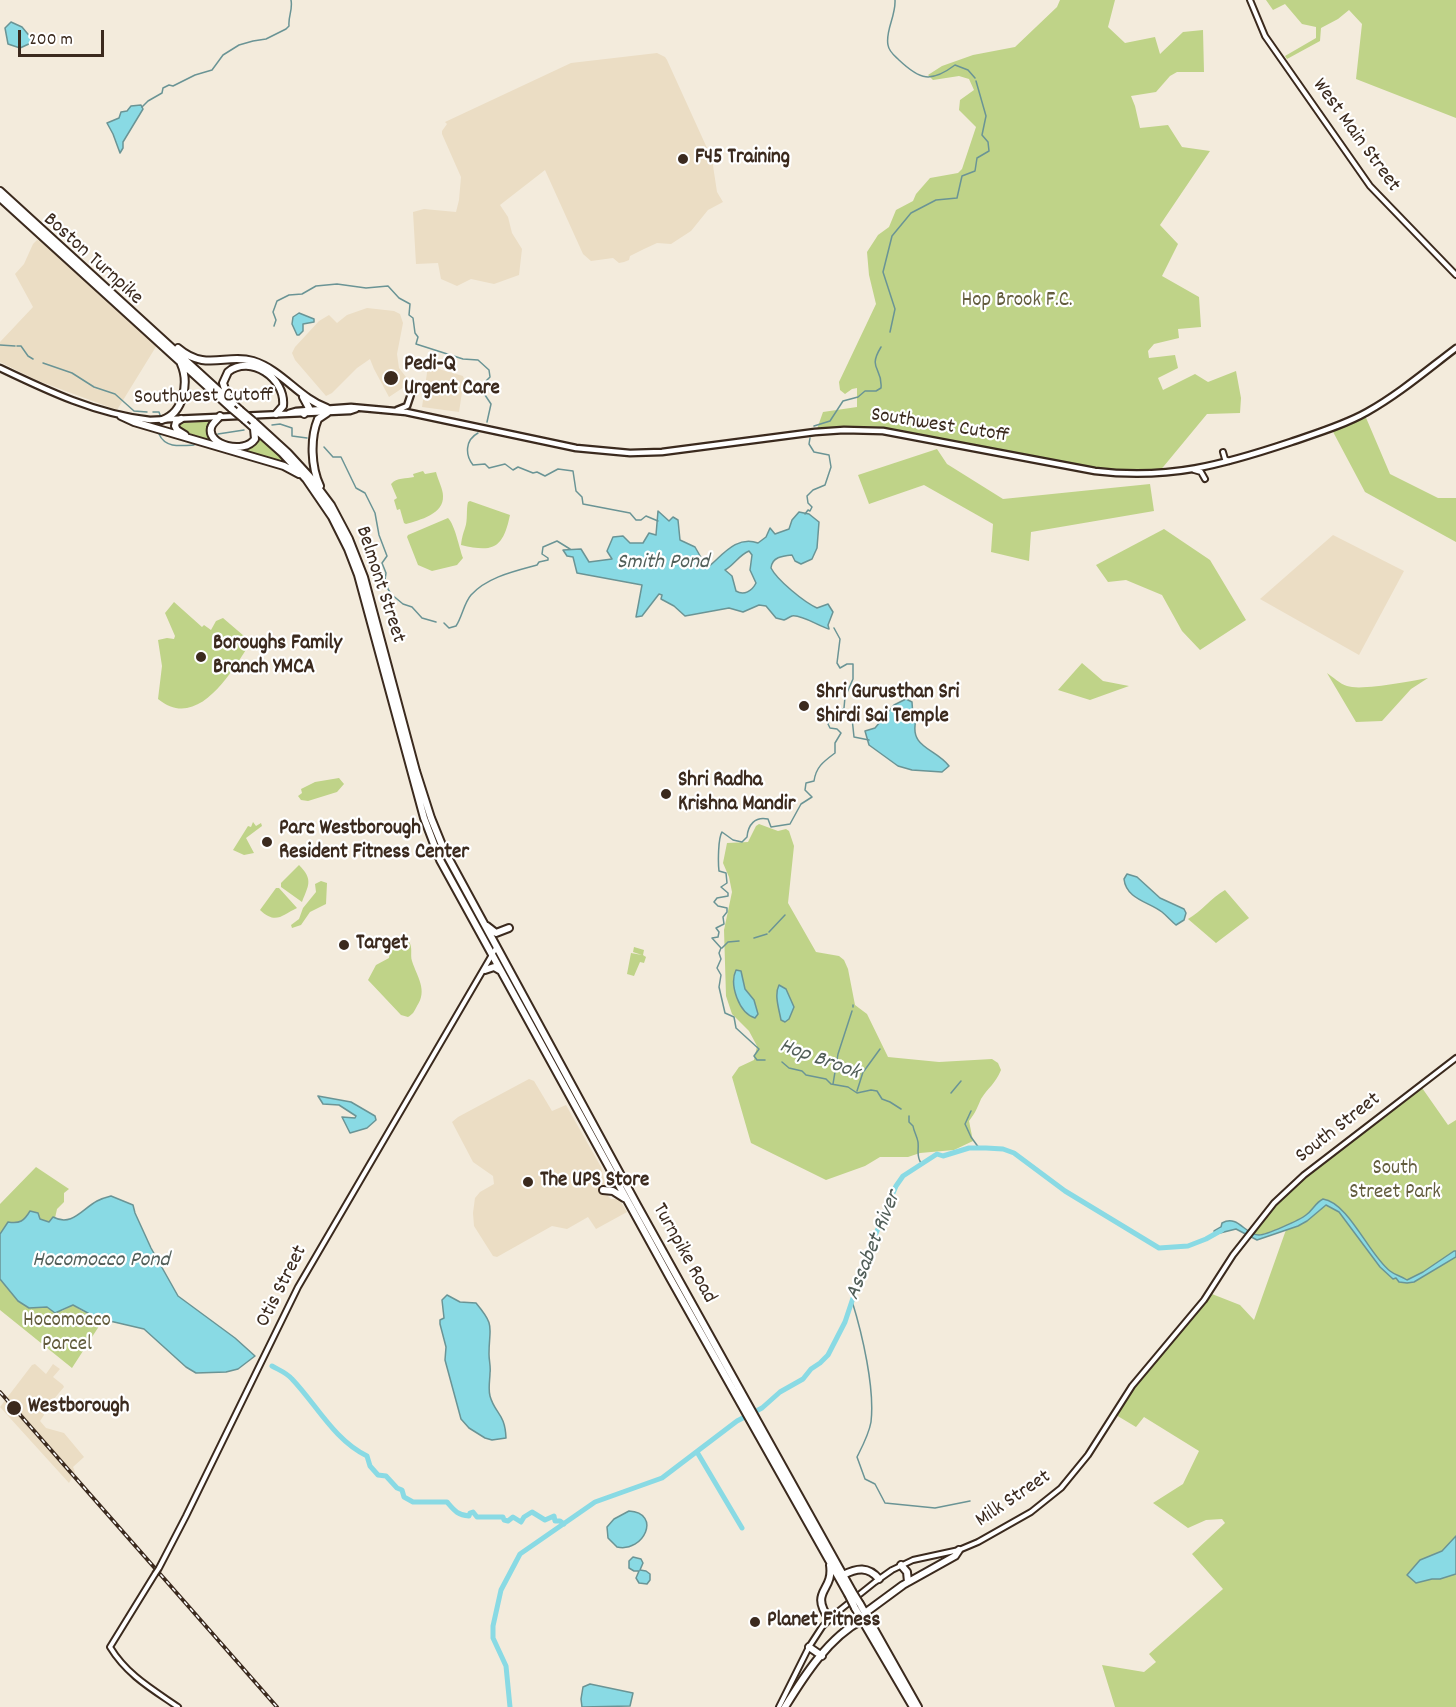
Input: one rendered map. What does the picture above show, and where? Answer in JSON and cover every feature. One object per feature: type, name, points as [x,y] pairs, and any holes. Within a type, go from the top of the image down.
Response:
[{"type":"highway","name":"Boston Turnpike","points":[[0,191],[155,331]]},
{"type":"highway","name":"Boston Turnpike","points":[[0,198],[162,345]]},
{"type":"highway","points":[[155,331],[182,351],[201,360],[219,362],[243,359],[258,363],[327,411],[316,424],[314,469],[338,517]]},
{"type":"highway","name":"Belmont Street","points":[[155,331],[231,400],[286,458],[318,496],[343,538],[358,575],[416,778]]},
{"type":"highway","name":"Belmont Street","points":[[162,345],[303,470],[338,517],[364,577],[416,778]]},
{"type":"highway","points":[[162,420],[171,416],[177,409],[185,386],[185,376],[179,361]]},
{"type":"highway","points":[[231,400],[224,386],[226,374],[237,366],[253,366],[270,376],[281,390],[284,398],[283,405],[276,414]]},
{"type":"highway","points":[[299,392],[307,403],[306,412]]},
{"type":"highway","points":[[121,416],[134,422],[288,467],[302,478],[318,496]]},
{"type":"highway","points":[[220,416],[213,424],[211,432],[215,439],[238,448],[249,446],[255,439],[251,423]]},
{"type":"highway","points":[[181,419],[176,422],[176,427],[192,438]]},
{"type":"highway","name":"Turnpike Road","points":[[416,778],[441,843],[482,921],[502,973],[626,1199],[843,1575],[912,1707]]},
{"type":"highway","name":"Turnpike Road","points":[[416,778],[436,850],[829,1562],[850,1592]]},
{"type":"highway","points":[[482,921],[495,933],[509,928]]},
{"type":"highway","points":[[485,970],[494,967],[502,973]]},
{"type":"highway","points":[[603,1190],[613,1191],[626,1199]]},
{"type":"highway","points":[[785,1707],[822,1656],[842,1634],[908,1582],[953,1557],[959,1550]]},
{"type":"highway","points":[[829,1562],[831,1575],[820,1599],[829,1619]]},
{"type":"highway","points":[[901,1565],[907,1572],[908,1582]]},
{"type":"highway","points":[[843,1575],[863,1568],[872,1572],[879,1579]]},
{"type":"highway","points":[[826,1586],[835,1582],[843,1585]]},
{"type":"highway","name":"Turnpike Road","points":[[863,1616],[918,1707]]},
{"type":"highway","points":[[809,1647],[822,1656]]},
{"type":"main road","name":"West Main Street","points":[[1250,0],[1267,38],[1370,186],[1456,275]]},
{"type":"main road","name":"Southwest Cutoff","points":[[0,368],[70,400],[121,416],[150,420],[356,409],[395,411],[576,448],[610,452],[662,452],[815,432],[861,430],[915,436],[1103,472],[1150,474],[1193,470],[1233,461],[1331,428],[1365,413],[1386,400],[1456,348]]},
{"type":"main road","points":[[395,411],[407,406],[413,388]]},
{"type":"main road","points":[[1223,452],[1225,459],[1233,461]]},
{"type":"main road","points":[[1193,470],[1201,472],[1205,479]]},
{"type":"main road","name":"Otis Street","points":[[178,1707],[131,1674],[111,1647],[159,1568],[298,1287],[494,952]]},
{"type":"main road","name":"South Street","points":[[1248,1234],[1274,1203],[1304,1175],[1456,1058]]},
{"type":"main road","name":"Milk Street","points":[[779,1707],[809,1647],[829,1619],[879,1579],[901,1565],[919,1558],[959,1550],[995,1533],[1031,1512],[1066,1483],[1088,1455],[1132,1386],[1204,1300],[1248,1234]]},
{"type":"main road","points":[[1227,1253],[1229,1256],[1233,1255]]},
{"type":"shaded area","points":[[657,53],[667,60],[712,159],[717,192],[723,202],[708,210],[691,231],[671,244],[657,243],[644,249],[624,262],[619,263],[613,258],[591,261],[583,254],[545,170],[500,205],[522,249],[519,275],[494,284],[471,279],[457,286],[441,279],[438,263],[416,264],[413,212],[424,209],[456,212],[459,200],[461,177],[442,134],[447,124],[445,122],[571,63]]},
{"type":"shaded area","points":[[37,240],[87,281],[157,345],[117,410],[36,380],[0,362],[0,342],[33,307],[15,274],[24,264]]},
{"type":"shaded area","points":[[367,308],[394,311],[400,314],[403,323],[397,354],[399,368],[406,377],[407,385],[389,397],[370,359],[326,396],[295,360],[292,353],[319,321],[329,315],[337,323],[347,315]]},
{"type":"shaded area","points":[[428,366],[463,376],[459,412],[422,407]]},
{"type":"shaded area","points":[[1333,535],[1404,571],[1359,655],[1260,599]]},
{"type":"shaded area","points":[[529,1079],[534,1081],[552,1111],[566,1105],[601,1167],[608,1196],[611,1199],[619,1199],[627,1212],[596,1229],[588,1217],[567,1229],[552,1226],[497,1257],[493,1256],[474,1226],[473,1213],[475,1198],[480,1192],[494,1184],[493,1176],[473,1162],[452,1122]]},
{"type":"shaded area","points":[[35,1364],[46,1374],[53,1364],[60,1369],[53,1377],[64,1387],[43,1412],[44,1415],[40,1421],[46,1428],[64,1433],[84,1457],[73,1467],[75,1472],[69,1483],[0,1407]]},
{"type":"green space","name":"Hop Brook F.C.","points":[[1060,0],[1115,0],[1108,27],[1125,43],[1155,37],[1160,54],[1183,32],[1203,30],[1204,72],[1177,72],[1170,76],[1156,92],[1131,96],[1140,128],[1168,125],[1182,147],[1210,151],[1160,225],[1178,244],[1162,276],[1199,297],[1201,327],[1178,329],[1179,338],[1154,344],[1148,351],[1149,358],[1175,355],[1178,368],[1158,378],[1163,390],[1195,374],[1208,382],[1236,371],[1241,398],[1240,413],[1207,414],[1159,472],[1068,465],[1026,454],[898,431],[817,429],[823,412],[857,407],[857,388],[845,394],[840,390],[839,382],[876,304],[869,275],[867,252],[878,235],[889,227],[896,210],[913,201],[930,178],[958,173],[962,169],[976,127],[959,110],[960,100],[974,90],[969,79],[959,76],[933,80],[928,75],[942,66],[973,55],[1015,47],[1057,7]]},
{"type":"green space","points":[[1266,0],[1456,0],[1456,118],[1356,79],[1362,24],[1349,10],[1321,28],[1320,41],[1287,59],[1285,56],[1316,38],[1316,27],[1302,24],[1285,4],[1273,10]]},
{"type":"green space","points":[[1364,413],[1390,474],[1438,498],[1456,498],[1456,542],[1365,492],[1331,428]]},
{"type":"green space","points":[[213,421],[210,435],[231,446],[243,449],[249,447],[260,436],[287,464],[214,443],[181,430],[179,426],[180,423]]},
{"type":"green space","points":[[937,449],[947,464],[1003,499],[1150,484],[1154,511],[1031,532],[1029,561],[991,552],[993,524],[924,485],[869,504],[858,475]]},
{"type":"green space","points":[[423,471],[425,474],[436,472],[442,490],[442,502],[435,512],[406,524],[400,509],[397,510],[394,500],[397,498],[391,484],[399,479],[414,477],[413,474]]},
{"type":"green space","points":[[470,501],[510,515],[504,535],[500,541],[489,548],[461,545]]},
{"type":"green space","points":[[448,518],[455,531],[463,558],[457,565],[432,571],[418,565],[408,535]]},
{"type":"green space","points":[[1164,529],[1210,560],[1246,620],[1200,650],[1182,631],[1162,595],[1126,580],[1108,582],[1096,565]]},
{"type":"green space","name":"Boroughs Family Branch YMCA","points":[[174,602],[202,627],[204,625],[211,630],[216,621],[223,618],[251,642],[234,668],[212,694],[200,703],[187,708],[173,707],[158,699],[162,666],[158,640],[174,639],[175,636],[165,613]]},
{"type":"green space","points":[[1082,663],[1103,681],[1129,686],[1090,700],[1058,690]]},
{"type":"green space","points":[[1327,673],[1342,684],[1354,687],[1387,685],[1428,678],[1411,689],[1382,721],[1356,722]]},
{"type":"green space","points":[[339,778],[344,784],[337,792],[308,801],[301,800],[298,796],[302,793],[301,789],[315,782]]},
{"type":"green space","points":[[253,822],[256,826],[261,823],[262,826],[246,838],[254,853],[244,855],[233,850],[248,826],[251,827]]},
{"type":"green space","points":[[759,824],[778,831],[786,829],[789,831],[794,846],[788,903],[816,952],[839,956],[844,960],[855,1005],[867,1014],[888,1057],[939,1062],[992,1059],[998,1063],[1001,1070],[999,1075],[981,1099],[969,1121],[973,1141],[954,1150],[920,1153],[908,1157],[880,1157],[865,1166],[826,1180],[751,1143],[732,1077],[739,1067],[754,1060],[757,1046],[749,1031],[732,1014],[726,996],[724,930],[732,892],[723,863],[727,843],[748,842]]},
{"type":"green space","points":[[299,865],[308,879],[308,887],[302,902],[281,887],[281,883]]},
{"type":"green space","points":[[321,881],[327,883],[326,904],[310,912],[301,925],[292,928],[291,925],[299,919],[303,908],[316,892],[315,884]]},
{"type":"green space","points":[[276,888],[279,888],[297,908],[275,918],[260,910]]},
{"type":"green space","points":[[1225,890],[1249,918],[1216,943],[1188,919]]},
{"type":"green space","points":[[395,938],[409,942],[412,961],[422,989],[420,1000],[408,1017],[401,1015],[368,980],[376,965],[389,958],[389,942]]},
{"type":"green space","points":[[634,947],[644,950],[643,955],[646,957],[644,963],[640,962],[634,976],[627,974],[631,953],[642,955],[633,952]]},
{"type":"green space","name":"South Street Park","points":[[1420,1085],[1448,1125],[1456,1120],[1456,1707],[1115,1707],[1102,1665],[1144,1672],[1156,1662],[1149,1654],[1223,1589],[1192,1554],[1225,1523],[1222,1519],[1206,1520],[1188,1528],[1153,1503],[1183,1484],[1199,1451],[1144,1417],[1136,1427],[1116,1415],[1137,1385],[1212,1294],[1240,1305],[1254,1320],[1287,1227],[1258,1237],[1248,1234],[1285,1192]]},
{"type":"green space","points":[[36,1167],[69,1189],[64,1193],[64,1202],[57,1209],[55,1218],[53,1217],[49,1223],[44,1221],[8,1222],[0,1234],[0,1204]]},
{"type":"green space","name":"Hocomocco Parcel","points":[[0,1279],[18,1301],[29,1307],[47,1307],[62,1311],[73,1305],[103,1320],[72,1368],[0,1310]]},
{"type":"water","points":[[11,22],[22,27],[32,39],[31,43],[20,48],[8,44],[5,28]]},
{"type":"water","points":[[141,105],[143,109],[123,142],[120,153],[107,123],[119,118],[121,112],[127,111],[131,106]]},
{"type":"water","points":[[299,313],[314,319],[314,322],[303,324],[303,331],[297,335],[292,324],[293,317]]},
{"type":"water","name":"Smith Pond","points":[[658,511],[669,521],[673,517],[678,520],[680,540],[695,547],[707,568],[736,544],[750,541],[758,543],[766,537],[770,528],[775,534],[789,529],[792,520],[799,512],[809,514],[819,522],[817,548],[812,559],[801,564],[795,561],[792,555],[781,557],[773,561],[771,568],[798,596],[812,605],[817,608],[828,604],[833,612],[828,625],[829,629],[796,616],[784,620],[776,618],[766,606],[759,605],[743,612],[729,608],[685,616],[674,606],[661,599],[662,595],[659,594],[642,616],[636,617],[642,585],[577,573],[573,557],[567,556],[563,550],[581,549],[589,562],[612,559],[607,551],[613,537],[623,536],[630,543],[643,543],[649,533],[656,535]],"holes":[[[749,551],[752,555],[750,570],[756,583],[748,592],[736,591],[732,576],[725,570],[745,553]]]},
{"type":"water","points":[[906,699],[912,702],[913,717],[916,720],[916,736],[925,747],[949,766],[942,772],[912,770],[898,766],[869,745],[865,731],[875,728],[894,705]]},
{"type":"water","points":[[1127,874],[1137,877],[1160,898],[1184,909],[1186,913],[1184,920],[1176,925],[1162,912],[1133,896],[1124,879]]},
{"type":"water","points":[[736,970],[741,971],[745,989],[754,1000],[758,1014],[755,1018],[744,1010],[737,998],[734,983]]},
{"type":"water","points":[[779,985],[786,989],[794,1007],[789,1019],[785,1022],[781,1020],[777,1002]]},
{"type":"water","points":[[318,1096],[351,1102],[375,1116],[376,1120],[367,1128],[350,1133],[342,1117],[355,1118],[356,1116],[339,1105],[323,1104]]},
{"type":"water","name":"Hocomocco Pond","points":[[111,1196],[133,1205],[151,1248],[178,1296],[235,1338],[255,1356],[238,1369],[226,1372],[196,1373],[186,1367],[144,1329],[97,1318],[73,1305],[55,1313],[47,1307],[29,1308],[18,1301],[0,1279],[0,1234],[8,1222],[21,1221],[30,1211],[38,1213],[40,1219],[49,1222],[53,1217],[66,1220],[77,1216],[97,1201]]},
{"type":"water","points":[[1323,1199],[1332,1203],[1350,1219],[1382,1263],[1392,1272],[1407,1280],[1454,1251],[1456,1251],[1456,1257],[1414,1282],[1399,1282],[1380,1267],[1339,1212],[1326,1205],[1298,1226],[1257,1240],[1236,1229],[1216,1234],[1214,1231],[1221,1227],[1222,1223],[1233,1221],[1254,1234],[1263,1234],[1303,1217]]},
{"type":"water","points":[[447,1295],[460,1302],[476,1303],[489,1322],[489,1393],[504,1423],[506,1438],[492,1440],[485,1438],[469,1428],[461,1419],[445,1360],[446,1347],[440,1324],[440,1320],[444,1318],[442,1300]]},
{"type":"water","points":[[629,1511],[639,1513],[645,1518],[646,1532],[635,1544],[617,1547],[608,1538],[607,1527],[614,1519]]},
{"type":"water","points":[[1456,1536],[1456,1574],[1416,1583],[1407,1575],[1420,1560],[1442,1551]]},
{"type":"water","points":[[633,1557],[641,1559],[643,1563],[640,1570],[650,1574],[647,1584],[639,1583],[636,1578],[639,1571],[629,1568],[629,1561]]},
{"type":"water","points":[[590,1684],[633,1693],[630,1706],[582,1707],[583,1687]]},
{"type":"waterway","points":[[142,107],[162,93],[163,88],[212,70],[223,55],[239,45],[266,39],[286,29],[289,26],[291,0]]},
{"type":"waterway","name":"Hop Brook","points":[[895,0],[887,40],[891,52],[906,67],[920,75],[932,77],[955,65],[968,70],[975,78]]},
{"type":"waterway","name":"Hop Brook","points":[[890,332],[895,309],[883,272],[892,236],[911,213],[936,200],[957,198],[962,176],[975,171],[977,158],[989,151],[988,142],[982,135],[986,116],[976,81]]},
{"type":"waterway","points":[[274,326],[276,320],[273,312],[277,301],[289,295],[302,294],[316,286],[337,284],[366,288],[388,286],[399,298],[410,304],[409,315],[413,318],[415,333],[418,337],[416,344],[463,359],[478,360],[489,370],[490,377],[483,384],[483,392],[491,404],[487,422]]},
{"type":"waterway","points":[[0,345],[15,346]]},
{"type":"waterway","points":[[17,346],[21,346],[33,359]]},
{"type":"waterway","name":"Hop Brook","points":[[814,426],[830,421],[843,401],[858,397],[865,391],[876,391],[881,388],[880,376],[875,365],[881,347]]},
{"type":"waterway","points":[[43,363],[72,373],[94,387],[115,394],[134,411],[147,412]]},
{"type":"waterway","points":[[153,412],[159,412],[160,415]]},
{"type":"waterway","points":[[272,425],[280,424],[292,428],[292,436],[307,438]]},
{"type":"waterway","points":[[218,434],[244,430]]},
{"type":"waterway","points":[[478,433],[471,440],[468,448],[473,465],[485,464],[489,468],[505,464],[513,470],[518,467],[545,476],[558,469],[573,471],[576,491],[582,497],[583,504],[630,513],[636,520],[641,520],[646,516],[658,521]]},
{"type":"waterway","points":[[159,434],[169,444],[194,445]]},
{"type":"waterway","name":"Hop Brook","points":[[805,514],[812,507],[808,503],[807,496],[813,490],[825,485],[831,467],[829,455],[814,452],[809,444],[810,438]]},
{"type":"waterway","points":[[324,447],[333,457],[341,457],[356,488],[365,493],[375,513],[379,535],[387,556],[382,563],[386,573],[385,580],[391,594],[403,604],[412,607],[422,618],[436,622]]},
{"type":"waterway","points":[[444,623],[449,628],[456,626],[471,595],[485,584],[548,560],[542,554],[543,547],[557,541],[570,549]]},
{"type":"waterway","name":"Hop Brook","points":[[765,1060],[757,1060],[754,1056],[759,1049],[736,1028],[734,1017],[725,1013],[719,987],[721,975],[717,968],[721,959],[719,953],[721,948],[712,938],[718,937],[719,932],[716,928],[724,924],[723,917],[727,908],[718,906],[714,902],[717,898],[728,896],[728,893],[721,887],[727,883],[726,873],[719,871],[720,840],[722,832],[733,840],[742,842],[747,837],[751,825],[763,818],[768,819],[771,827],[790,824],[801,804],[812,797],[805,790],[806,783],[814,781],[821,765],[835,753],[835,743],[841,733],[837,729],[830,728],[828,724],[831,717],[844,708],[845,697],[853,679],[853,664],[840,668],[837,663],[840,639],[834,628]]},
{"type":"waterway","points":[[840,713],[852,718],[854,737],[869,740]]},
{"type":"waterway","points":[[769,932],[785,915]]},
{"type":"waterway","points":[[754,938],[767,934]]},
{"type":"waterway","points":[[722,948],[728,942],[739,941]]},
{"type":"waterway","points":[[833,1084],[838,1054],[852,1011]]},
{"type":"waterway","points":[[864,1071],[880,1049]]},
{"type":"waterway","name":"Hop Brook","points":[[782,1062],[789,1068],[802,1071],[806,1075],[826,1079],[831,1084],[848,1087],[857,1093],[877,1091],[882,1099],[901,1109]]},
{"type":"waterway","points":[[857,1091],[863,1072]]},
{"type":"waterway","points":[[951,1093],[961,1081]]},
{"type":"waterway","points":[[971,1111],[965,1124],[979,1148]]},
{"type":"waterway","name":"Hop Brook","points":[[909,1116],[909,1122],[918,1140],[918,1156],[921,1163]]},
{"type":"waterway","name":"Assabet River","points":[[510,1707],[506,1666],[493,1638],[493,1626],[501,1590],[520,1554],[595,1502],[662,1478],[737,1421],[762,1408],[780,1392],[803,1379],[820,1363],[828,1355],[845,1322],[869,1250],[896,1186],[903,1176],[937,1154],[943,1156],[969,1148],[1003,1149],[1014,1153],[1065,1191],[1159,1248],[1188,1246],[1222,1230]]},
{"type":"waterway","points":[[852,1301],[863,1344],[871,1393],[870,1427],[857,1457],[865,1479],[875,1484],[885,1503],[935,1508],[970,1501]]},
{"type":"waterway","points":[[272,1366],[290,1377],[335,1431],[355,1449],[367,1456],[370,1466],[378,1475],[386,1476],[402,1490],[404,1497],[413,1502],[447,1502],[461,1515],[469,1516],[473,1512],[477,1517],[503,1517],[508,1521],[513,1517],[521,1522],[532,1512],[545,1520],[554,1516],[555,1521],[564,1524]]},
{"type":"waterway","points":[[697,1452],[742,1528]]},
{"type":"railway","points":[[0,1392],[277,1707]]},
{"type":"place","name":"F45 Training","points":[[683,159]]},
{"type":"place","name":"Pedi-Q Urgent Care","points":[[391,378]]},
{"type":"place","name":"Boroughs Family Branch YMCA","points":[[201,657]]},
{"type":"place","name":"Shri Gurusthan Sri Shirdi Sai Temple","points":[[804,706]]},
{"type":"place","name":"Shri Radha Krishna Mandir","points":[[666,794]]},
{"type":"place","name":"Parc Westborough Resident Fitness Center","points":[[267,842]]},
{"type":"place","name":"Target","points":[[344,945]]},
{"type":"place","name":"The UPS Store","points":[[528,1182]]},
{"type":"place","name":"Westborough","points":[[14,1408]]},
{"type":"place","name":"Planet Fitness","points":[[755,1622]]}]
